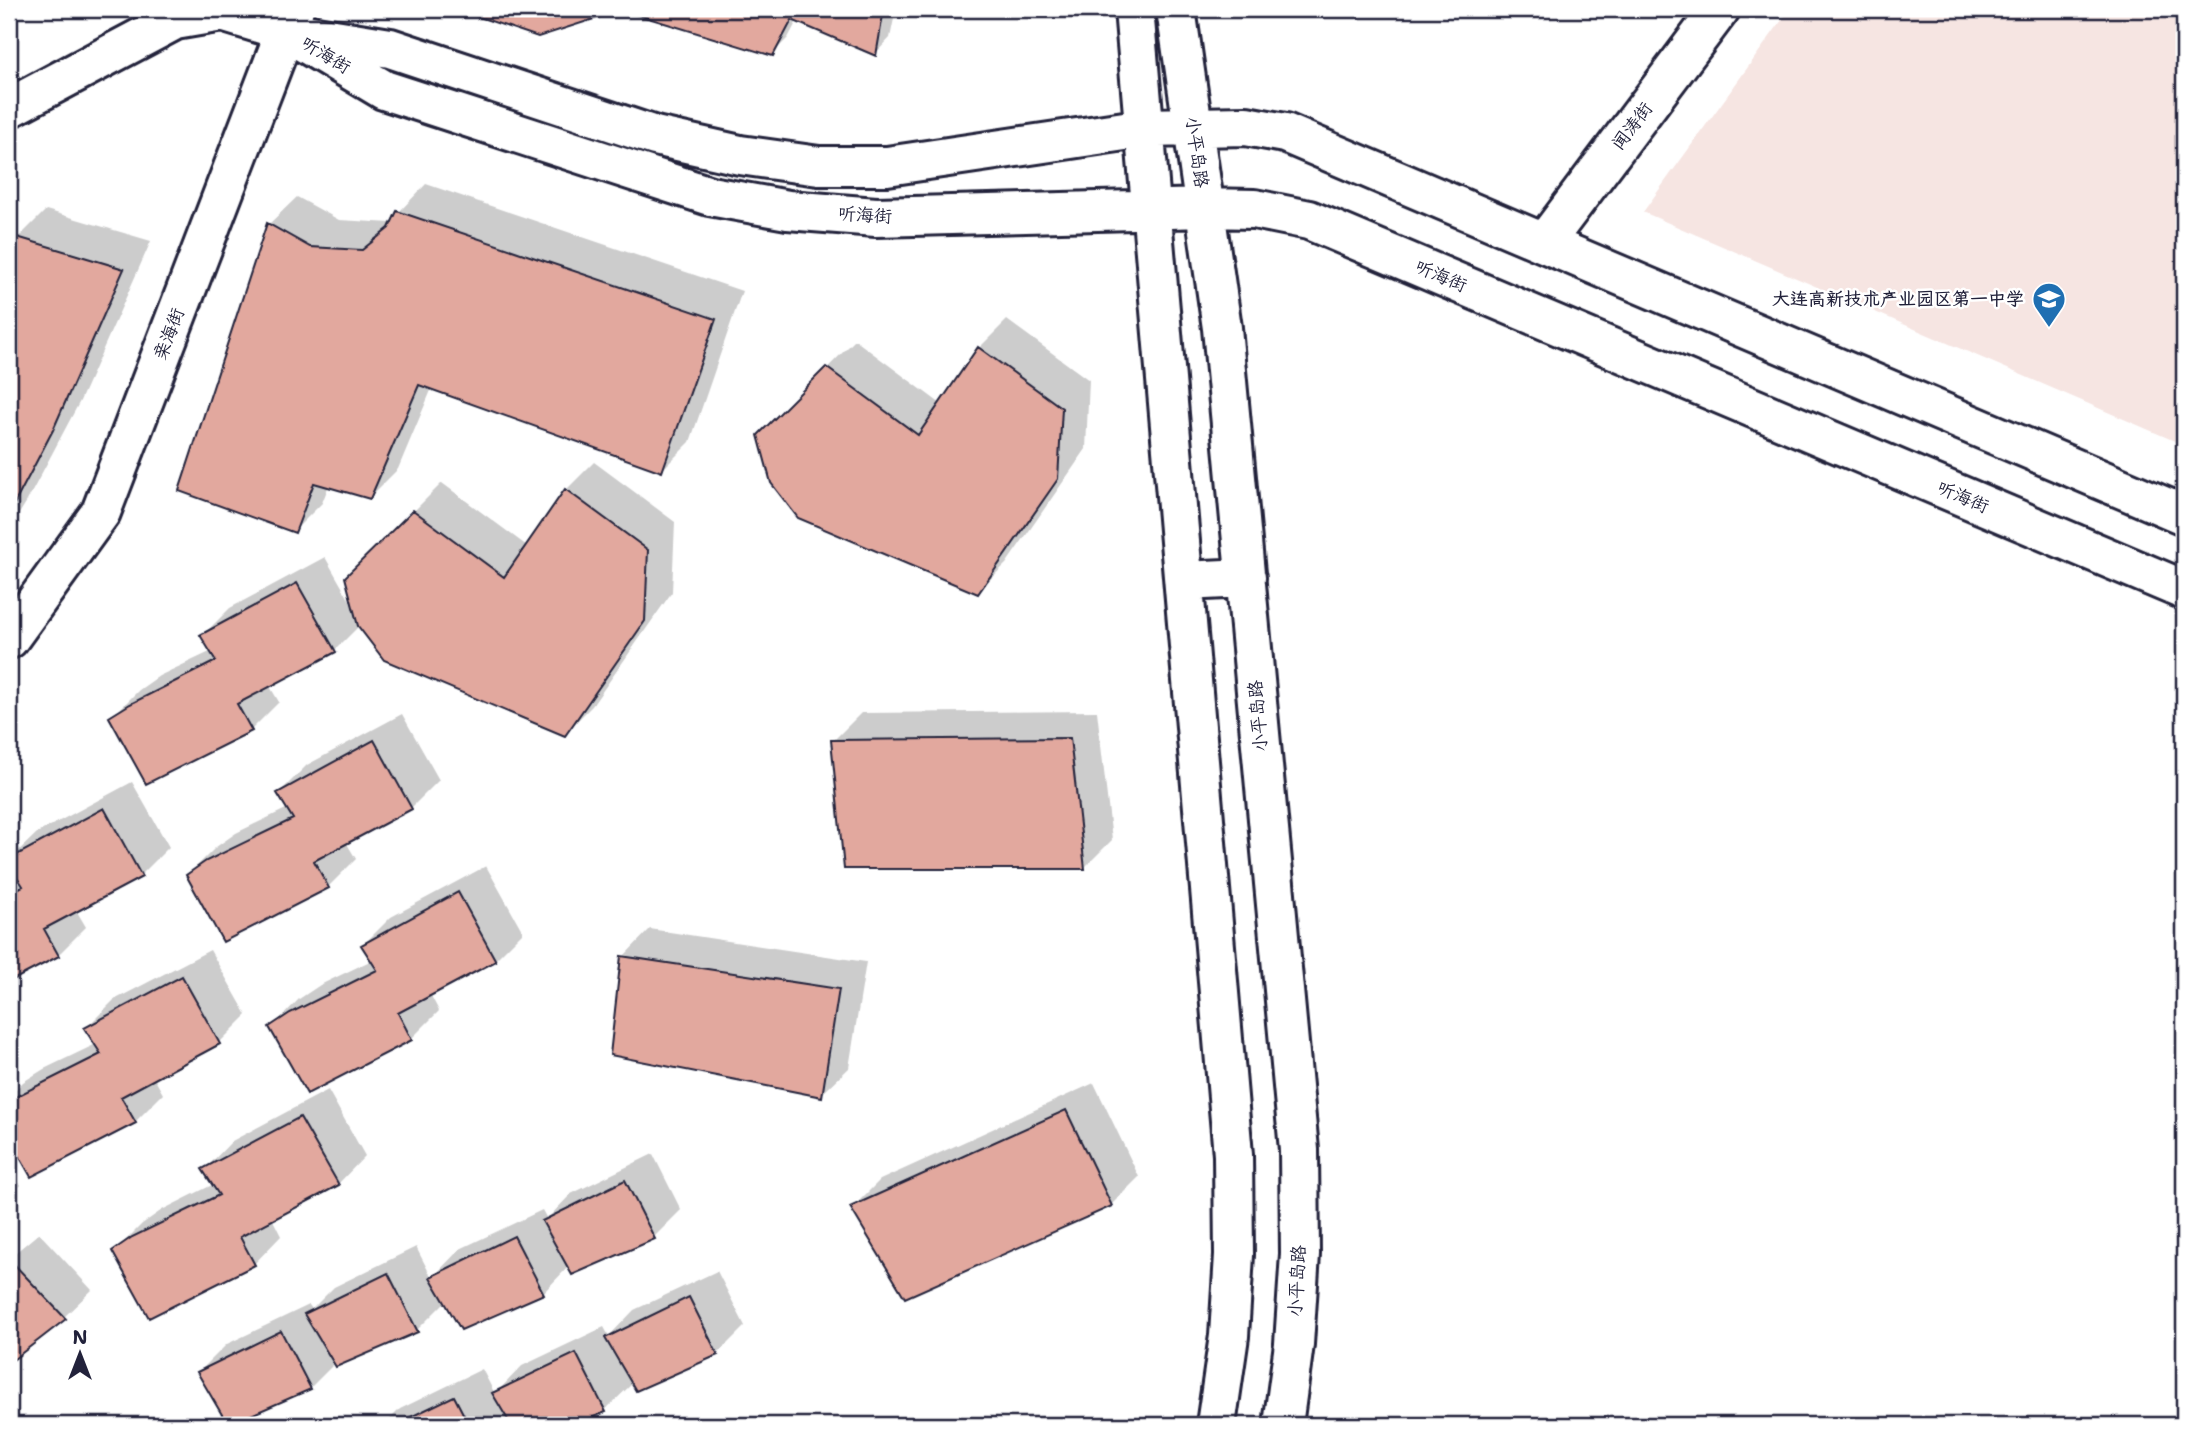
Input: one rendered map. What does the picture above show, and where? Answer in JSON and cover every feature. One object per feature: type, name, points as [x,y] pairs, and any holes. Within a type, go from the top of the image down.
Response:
[{"type":"street","points":[[1135,9],[1233,1155],[1234,1255],[1229,1336],[1216,1425]]},
{"type":"street","name":"小平岛路","points":[[1176,9],[1222,328],[1299,1150],[1299,1267],[1294,1344],[1283,1425]]},
{"type":"street","name":"闻涛街","points":[[1544,243],[1720,9]]},
{"type":"street","points":[[9,108],[175,20],[222,12],[290,20]]},
{"type":"street","name":"听海街","points":[[290,20],[390,48],[655,136],[740,155],[819,166],[887,166],[1144,128],[1245,126],[1285,133],[2184,515]]},
{"type":"street","name":"听海街","points":[[290,20],[384,90],[710,196],[788,210],[876,218],[1205,208],[1254,209],[1308,220],[2184,590]]},
{"type":"street","name":"亲海街","points":[[9,639],[101,512],[290,20]]},
{"type":"street","points":[[1184,581],[1245,578]]},
{"type":"shaded area","name":"大连高新技术产业园区第一中学","points":[[1790,9],[2184,9],[2184,445],[1643,212]]},
{"type":"building","points":[[474,9],[884,9],[876,56],[792,20],[773,56],[622,10],[538,37],[476,16]]},
{"type":"building","points":[[397,211],[716,319],[662,472],[419,385],[370,499],[314,483],[295,533],[179,491],[267,223],[310,247],[362,250],[389,228]]},
{"type":"building","points":[[17,237],[124,269],[53,430],[9,514],[9,255]]},
{"type":"building","points":[[978,347],[1062,408],[1058,479],[978,594],[798,518],[771,483],[758,435],[826,367],[918,435]]},
{"type":"building","points":[[565,489],[648,550],[645,621],[565,736],[384,660],[358,626],[345,577],[413,510],[504,577]]},
{"type":"building","points":[[297,583],[336,652],[237,704],[252,731],[146,784],[109,717],[216,661],[200,635]]},
{"type":"building","points":[[1070,738],[1085,869],[844,869],[831,740]]},
{"type":"building","points":[[374,740],[412,809],[314,861],[329,888],[223,942],[186,875],[206,861],[293,819],[277,793]]},
{"type":"building","points":[[104,808],[142,877],[44,929],[59,956],[9,982],[9,893],[23,886],[9,864],[9,859]]},
{"type":"building","points":[[458,892],[496,961],[398,1013],[412,1040],[307,1094],[269,1027],[290,1013],[377,970],[361,945]]},
{"type":"building","points":[[621,956],[839,989],[822,1097],[610,1055]]},
{"type":"building","points":[[182,976],[220,1044],[121,1097],[136,1123],[31,1177],[9,1138],[9,1100],[101,1054],[84,1028]]},
{"type":"building","points":[[1066,1110],[1112,1206],[905,1298],[850,1207]]},
{"type":"building","points":[[300,1117],[339,1185],[240,1237],[255,1265],[149,1318],[112,1251],[132,1237],[219,1195],[202,1169]]},
{"type":"building","points":[[625,1180],[655,1239],[572,1275],[542,1221]]},
{"type":"building","points":[[514,1236],[544,1294],[461,1330],[430,1277]]},
{"type":"building","points":[[9,1261],[66,1319],[9,1363]]},
{"type":"building","points":[[388,1273],[418,1332],[336,1367],[304,1314]]},
{"type":"building","points":[[689,1297],[718,1355],[636,1391],[605,1338]]},
{"type":"building","points":[[281,1331],[311,1389],[228,1425],[197,1372]]},
{"type":"building","points":[[576,1353],[606,1412],[574,1425],[511,1425],[492,1393]]},
{"type":"building","points":[[454,1396],[469,1425],[394,1425]]},
{"type":"place","name":"大连高新技术产业园区第一中学","points":[[2049,329]]}]
